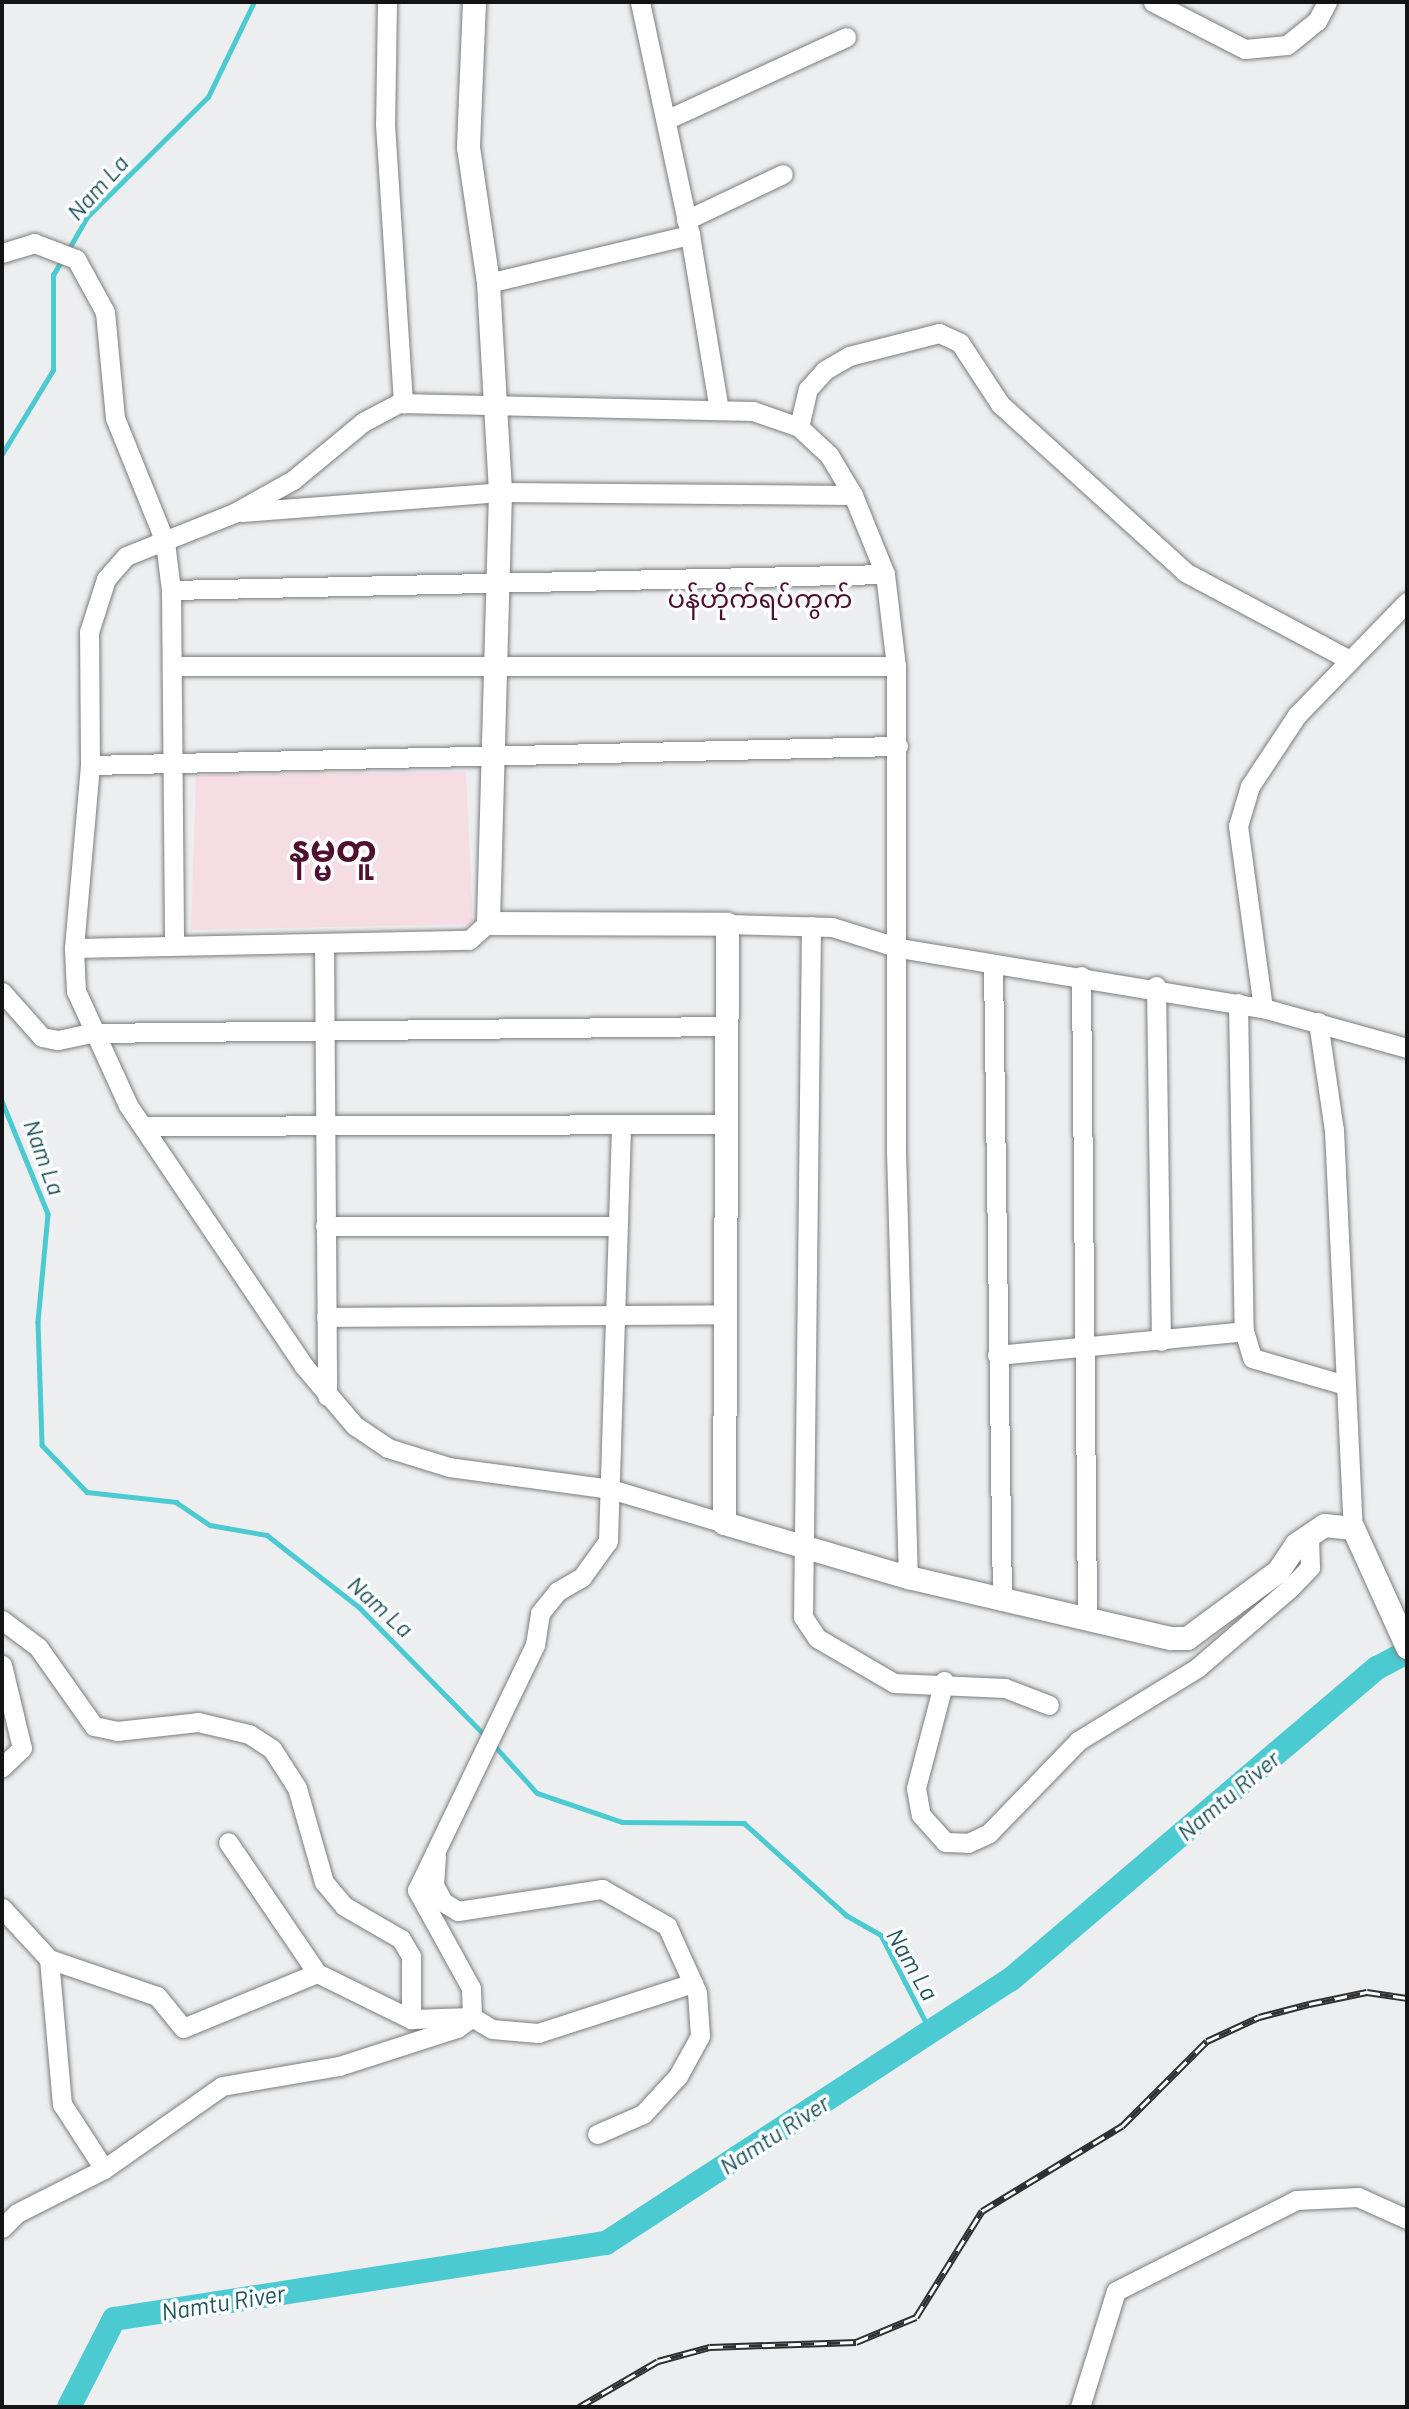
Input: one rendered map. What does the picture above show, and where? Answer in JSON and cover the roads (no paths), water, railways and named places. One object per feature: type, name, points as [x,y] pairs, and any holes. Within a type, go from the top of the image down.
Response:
[{"type":"main road","points":[[474,2],[468,146],[488,283],[498,402],[500,492],[488,923],[727,924],[722,1125],[724,1523],[804,1548],[1002,1601],[1087,1615],[1187,1638],[1278,1571],[1308,1534],[1324,1525],[1353,1528],[1367,1547],[1407,1647]]},
{"type":"street","points":[[387,2],[385,124],[403,402]]},
{"type":"street","points":[[640,2],[668,119],[718,405]]},
{"type":"street","points":[[1153,2],[1245,49],[1287,44],[1317,21],[1327,2]]},
{"type":"street","points":[[668,119],[846,37]]},
{"type":"street","points":[[488,283],[688,227],[783,174]]},
{"type":"street","points":[[2,253],[34,243],[74,258],[105,312],[115,418],[165,542],[172,590],[174,944]]},
{"type":"street","points":[[799,427],[808,389],[825,370],[849,356],[939,333],[960,344],[1000,404],[1185,572],[1348,659]]},
{"type":"street","points":[[724,1523],[611,1489],[506,1478],[388,1448],[355,1426],[327,1396],[144,1126],[90,1033],[76,991],[74,948],[90,765],[89,632],[106,579],[126,556],[234,513],[293,480],[363,422],[403,402],[718,405],[799,427],[829,455],[853,495],[886,574],[896,666],[899,948],[896,1151],[908,1577]]},
{"type":"street","points":[[234,513],[500,492],[853,495]]},
{"type":"street","points":[[172,590],[886,574]]},
{"type":"street","points":[[1263,1008],[1238,825],[1268,753],[1348,659],[1407,602]]},
{"type":"street","points":[[172,666],[896,666]]},
{"type":"street","points":[[90,765],[898,746]]},
{"type":"street","points":[[74,948],[469,940],[488,923]]},
{"type":"street","points":[[727,924],[811,926],[899,948],[1156,986],[1263,1008],[1407,1048]]},
{"type":"street","points":[[811,926],[804,1548],[800,1601],[817,1638],[894,1683],[944,1681],[1005,1688],[1049,1705]]},
{"type":"street","points":[[324,943],[327,1396]]},
{"type":"street","points":[[993,964],[1002,1601]]},
{"type":"street","points":[[1081,976],[1087,1615]]},
{"type":"street","points":[[1156,986],[1161,1341]]},
{"type":"street","points":[[2,992],[42,1037],[90,1033],[725,1026]]},
{"type":"street","points":[[1238,1003],[1244,1331],[1252,1358],[1342,1384]]},
{"type":"street","points":[[1318,1022],[1339,1213],[1342,1384],[1353,1528]]},
{"type":"street","points":[[472,2017],[471,1988],[417,1890],[437,1841],[535,1645],[540,1613],[558,1591],[582,1577],[608,1541],[621,1124]]},
{"type":"street","points":[[144,1126],[722,1125]]},
{"type":"street","points":[[325,1226],[618,1226]]},
{"type":"street","points":[[326,1317],[724,1314]]},
{"type":"street","points":[[997,1355],[1085,1350],[1244,1331]]},
{"type":"street","points":[[944,1681],[916,1788],[920,1815],[945,1842],[968,1843],[989,1833],[1078,1741],[1197,1668],[1290,1588],[1310,1567],[1308,1534]]},
{"type":"street","points":[[2,1620],[38,1647],[94,1727],[117,1731],[198,1721],[250,1734],[272,1749],[296,1788],[324,1882],[344,1906],[401,1939],[411,1956],[411,2018]]},
{"type":"street","points":[[2,1665],[22,1748],[2,1767]]},
{"type":"street","points":[[437,1841],[434,1885],[443,1902],[458,1911],[602,1889],[667,1926],[693,1983],[700,2036],[678,2076],[643,2114],[597,2134]]},
{"type":"street","points":[[228,1842],[317,1973],[411,2018],[472,2017],[492,2029],[538,2034],[693,1983]]},
{"type":"street","points":[[2,1908],[49,1959],[157,1996],[183,2028],[317,1973]]},
{"type":"street","points":[[49,1959],[62,2104],[104,2169]]},
{"type":"street","points":[[2,2228],[17,2213],[104,2169],[222,2086],[339,2066],[457,2028],[472,2017]]},
{"type":"street","points":[[1080,2407],[1116,2291],[1296,2200],[1358,2197],[1407,2219]]},
{"type":"waterway","name":"Nam La","points":[[68,250],[88,216],[208,97],[254,2]]},
{"type":"waterway","name":"Nam La","points":[[2,454],[53,370],[53,275],[62,260]]},
{"type":"waterway","name":"Nam La","points":[[2,1101],[48,1214],[38,1322],[42,1445],[87,1492],[176,1502],[210,1525],[267,1535],[360,1608],[486,1736]]},
{"type":"waterway","name":"Namtu River","points":[[69,2407],[114,2319],[606,2243],[1010,1980],[1377,1668],[1407,1652]]},
{"type":"waterway","name":"Nam La","points":[[494,1745],[537,1793],[622,1822],[744,1823],[846,1915],[881,1935],[931,2032]]},
{"type":"railway","points":[[579,2407],[658,2361],[710,2347],[856,2342],[916,2317],[982,2211],[1122,2126],[1207,2041],[1259,2017],[1309,2004],[1367,1992],[1407,1998]]},
{"type":"district","name":"ပန်ဟိုက်ရပ်ကွက်","points":[[760,598]]},
{"type":"district","name":"နမ္မတူ","points":[[333,847]]}]
